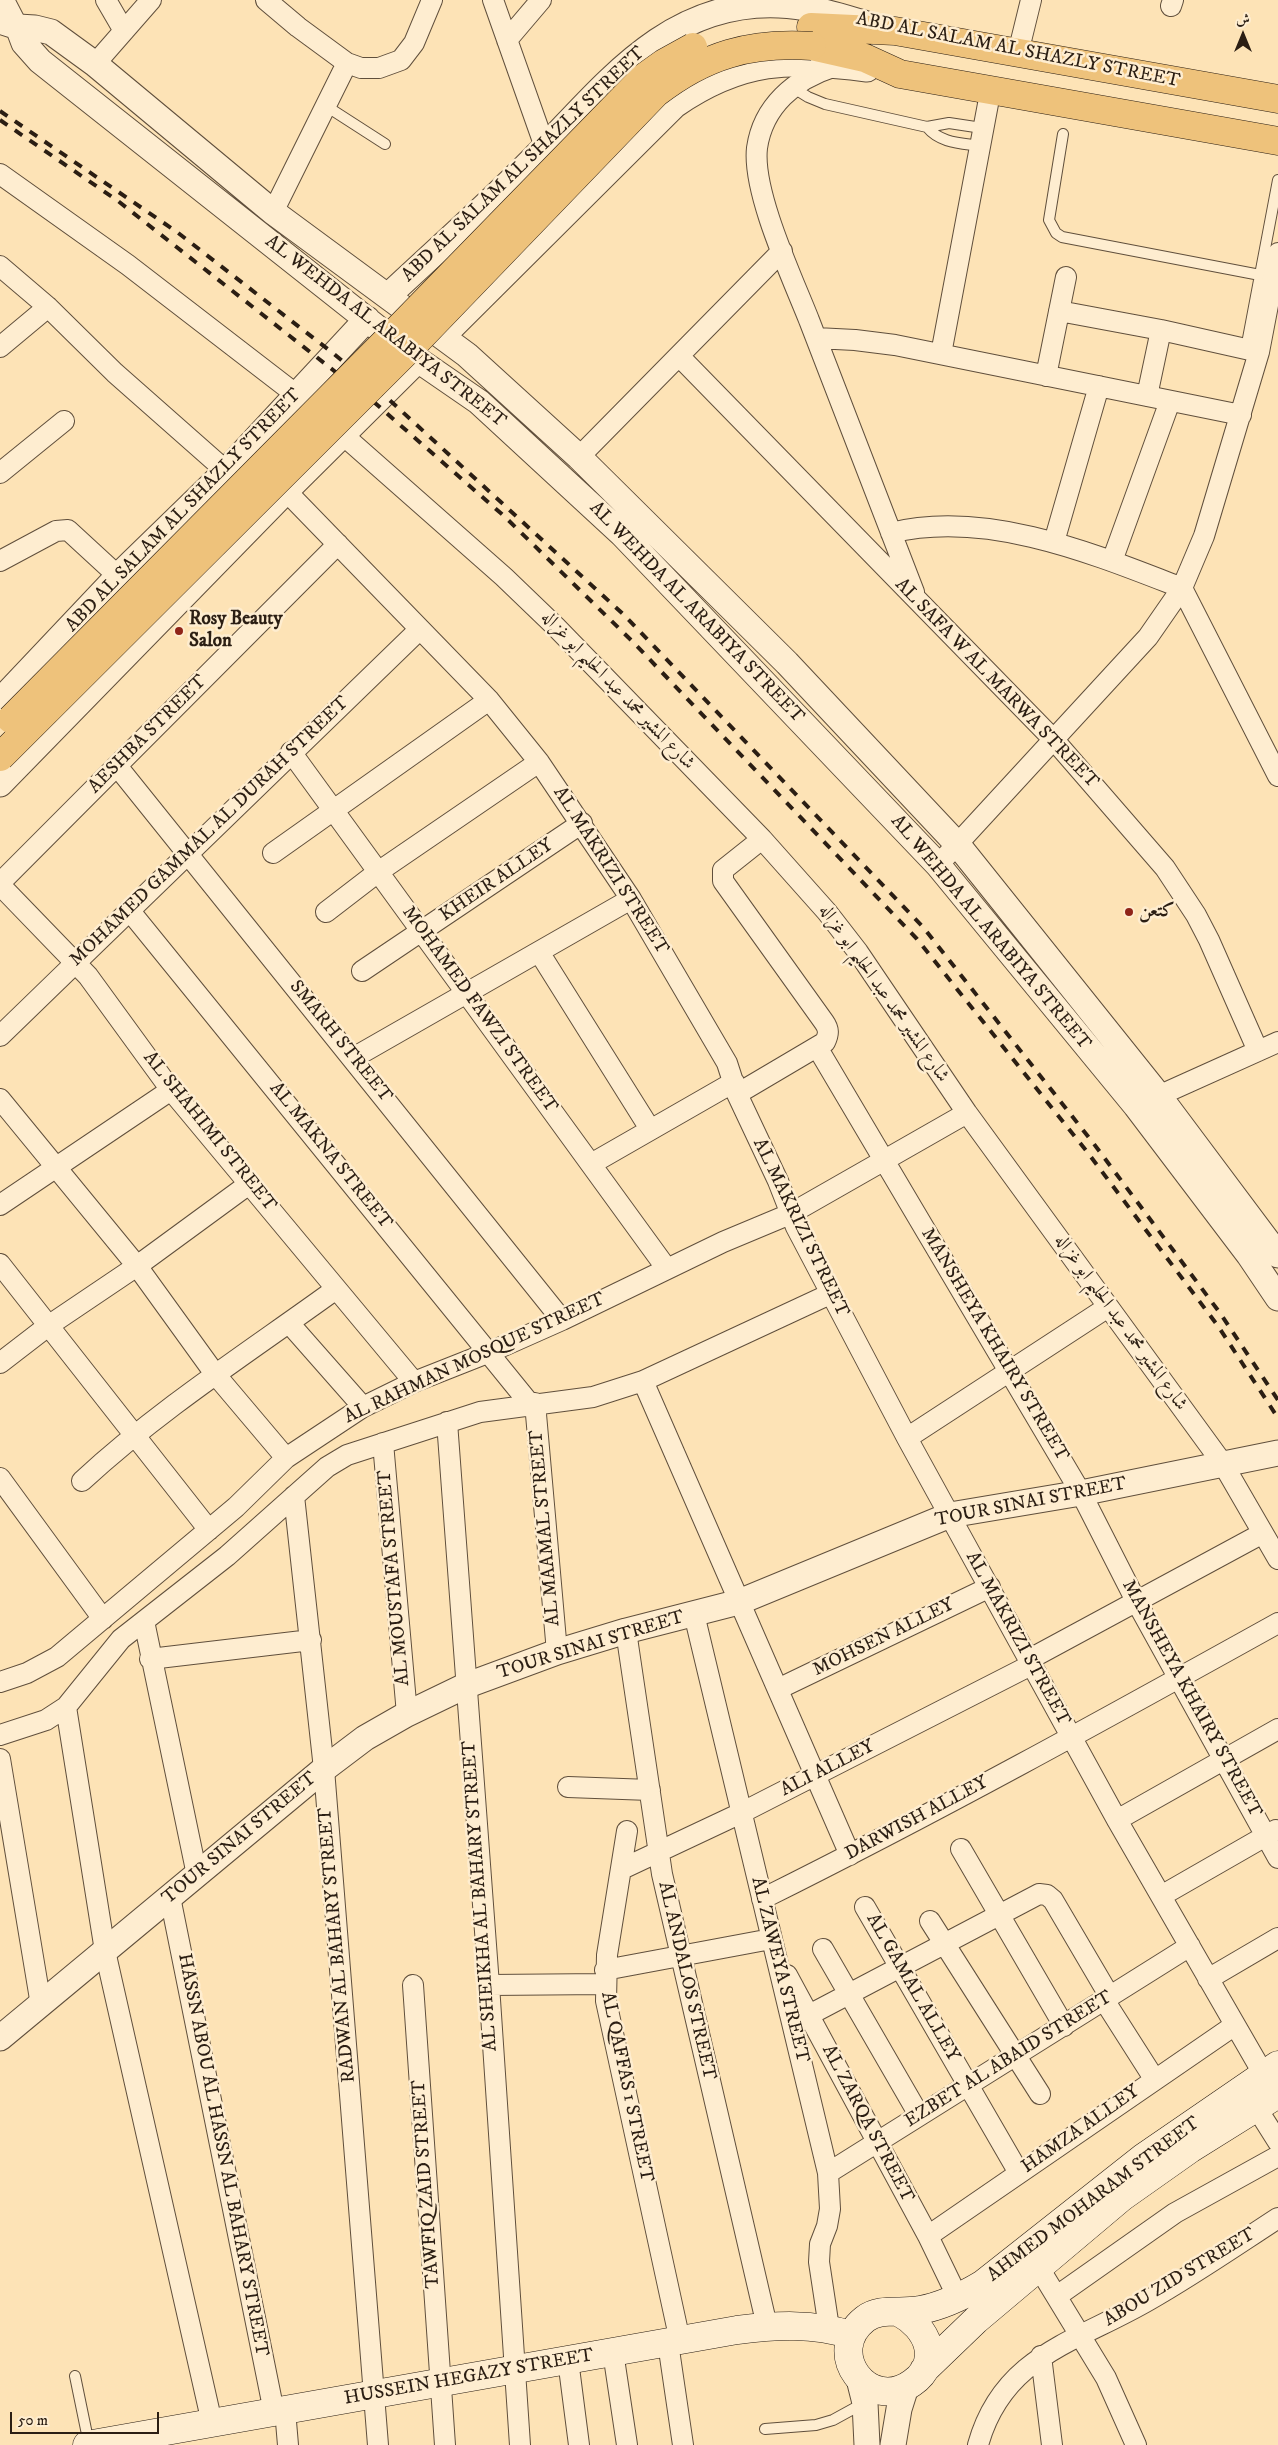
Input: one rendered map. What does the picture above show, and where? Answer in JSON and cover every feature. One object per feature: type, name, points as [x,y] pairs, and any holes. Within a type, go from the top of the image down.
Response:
[{"type":"main road","points":[[0,730],[401,326],[643,78],[664,63],[710,40],[760,27],[812,36],[900,74],[991,88],[1278,142]]},
{"type":"main road","name":"ABD AL SALAM AL SHAZLY STREET","points":[[895,31],[1278,99]]},
{"type":"main road","points":[[0,757],[418,340],[656,93],[696,66],[740,49],[788,44],[812,36],[895,31]]},
{"type":"main road","name":"AHMED MOHARAM STREET","points":[[915,2379],[976,2320],[1122,2197],[1190,2149],[1264,2086]]},
{"type":"main road","name":"AHMED MOHARAM STREET","points":[[900,2313],[920,2310],[958,2298],[983,2284],[1144,2156],[1264,2086]]},
{"type":"main road","points":[[877,2313],[900,2313],[913,2320],[925,2336],[928,2357],[915,2379],[897,2391],[862,2391],[840,2332],[858,2325],[877,2313]]},
{"type":"main road","name":"HUSSEIN HEGAZY STREET","points":[[88,2445],[767,2326],[840,2332]]},
{"type":"street","points":[[4,0],[9,24]]},
{"type":"street","points":[[106,0],[124,31]]},
{"type":"street","points":[[95,64],[151,0]]},
{"type":"street","points":[[266,0],[298,27],[354,66],[379,68],[401,60],[414,42],[432,0]]},
{"type":"street","points":[[493,0],[544,147]]},
{"type":"street","points":[[507,40],[541,0]]},
{"type":"street","points":[[688,22],[711,0]]},
{"type":"street","points":[[1018,53],[1031,0]]},
{"type":"street","name":"ABD AL SALAM AL SHAZLY STREET","points":[[388,296],[516,176],[617,72],[650,44],[688,22],[717,12],[747,6],[777,5],[808,8],[895,31]]},
{"type":"street","name":"AL WEHDA AL ARABIYA STREET","points":[[9,24],[51,32],[95,64],[273,212],[443,336],[490,375],[580,457],[786,662],[958,845],[1159,1096],[1276,1248]]},
{"type":"street","name":"AL WEHDA AL ARABIYA STREET","points":[[9,24],[40,61],[418,360],[479,402],[622,534],[938,865],[1136,1106],[1278,1298]]},
{"type":"street","points":[[443,336],[675,105],[697,89],[722,77],[748,68],[775,64],[837,65],[900,74]]},
{"type":"street","points":[[837,65],[813,73],[792,87],[769,113],[758,146],[756,163],[758,180],[782,251],[917,600]]},
{"type":"street","points":[[273,212],[326,106],[354,66]]},
{"type":"street","points":[[941,354],[991,88]]},
{"type":"street","points":[[205,190],[221,169]]},
{"type":"street","points":[[0,174],[128,265],[298,396]]},
{"type":"street","points":[[516,176],[560,219]]},
{"type":"street","points":[[580,457],[782,251]]},
{"type":"street","points":[[938,865],[1148,637],[1182,588],[1204,536],[1241,415],[1253,351],[1272,327],[1278,253]]},
{"type":"street","points":[[0,266],[48,307],[115,373],[226,471]]},
{"type":"street","points":[[1046,376],[1066,277]]},
{"type":"street","points":[[0,347],[48,307]]},
{"type":"street","points":[[1059,311],[1161,330],[1253,351]]},
{"type":"street","name":"ABD AL SALAM AL SHAZLY STREET","points":[[0,701],[118,576],[226,471],[298,396],[367,319]]},
{"type":"street","points":[[1147,396],[1161,330]]},
{"type":"street","points":[[816,338],[895,345],[1241,415]]},
{"type":"street","name":"AL SAFA W AL MARWA STREET","points":[[679,356],[1054,740],[1165,868],[1181,891],[1209,940],[1258,1051]]},
{"type":"street","points":[[0,784],[286,491],[418,360]]},
{"type":"street","points":[[1054,542],[1099,386]]},
{"type":"street","points":[[1112,561],[1170,401]]},
{"type":"street","points":[[0,473],[64,422]]},
{"type":"street","name":"شارع المشير محمد عبد الحليم ابو غزاله","points":[[343,435],[504,578],[556,627],[762,839],[820,905],[858,952],[967,1113],[1223,1464],[1278,1559]]},
{"type":"street","name":"AL MAKRIZI STREET","points":[[286,491],[490,700],[540,762],[631,899],[717,1045],[778,1181],[790,1214],[830,1294],[907,1438],[1071,1738],[1235,2025],[1264,2086],[1278,2142]]},
{"type":"street","points":[[891,533],[910,528],[950,525],[1054,542],[1112,561],[1182,588],[1272,746],[1278,776]]},
{"type":"street","points":[[0,561],[56,531],[68,530],[118,576]]},
{"type":"street","name":"AESHBA STREET","points":[[0,884],[338,544]]},
{"type":"street","name":"MOHAMED GAMMAL AL DURAH STREET","points":[[0,1036],[186,853],[420,629]]},
{"type":"street","points":[[765,682],[786,662]]},
{"type":"street","points":[[272,853],[490,700]]},
{"type":"street","name":"MOHAMED FAWZI STREET","points":[[291,752],[667,1269]]},
{"type":"street","points":[[326,912],[378,872],[540,762]]},
{"type":"street","name":"SMARH STREET","points":[[117,766],[562,1320]]},
{"type":"street","name":"KHEIR ALLEY","points":[[362,971],[582,824]]},
{"type":"street","points":[[590,1164],[650,1129],[825,1042],[828,1028],[723,881],[721,875],[723,870],[762,839]]},
{"type":"street","name":"AL SHAHIMI STREET","points":[[0,884],[76,962],[171,1090],[414,1382]]},
{"type":"street","points":[[353,1058],[631,899]]},
{"type":"street","name":"AL MAKNA STREET","points":[[129,910],[533,1403]]},
{"type":"street","points":[[539,952],[650,1129]]},
{"type":"street","points":[[1136,1106],[1278,1042]]},
{"type":"street","name":"MANSHEYA KHAIRY STREET","points":[[817,1047],[1081,1493],[1136,1602],[1224,1760],[1272,1832],[1278,1858]]},
{"type":"street","points":[[0,1205],[171,1090]]},
{"type":"street","points":[[0,1099],[137,1266],[215,1374],[286,1458]]},
{"type":"street","name":"AL RAHMAN MOSQUE STREET","points":[[0,1682],[28,1673],[57,1656],[236,1508],[286,1458],[363,1407],[414,1382],[490,1352],[562,1320],[744,1232],[790,1214],[885,1162],[967,1113]]},
{"type":"street","points":[[0,1363],[48,1326],[137,1266],[249,1184]]},
{"type":"street","points":[[1248,1255],[1276,1248]]},
{"type":"street","points":[[0,1264],[133,1436],[209,1530]]},
{"type":"street","points":[[82,1481],[133,1436],[215,1374],[336,1290]]},
{"type":"street","name":"AL RAHMAN MOSQUE STREET","points":[[0,1735],[46,1720],[66,1707],[87,1684],[121,1639],[227,1556],[327,1467],[347,1455],[480,1412],[533,1403],[593,1397],[643,1381],[830,1294]]},
{"type":"street","points":[[907,1438],[1108,1307]]},
{"type":"street","points":[[289,1323],[363,1407]]},
{"type":"street","points":[[643,1381],[850,1855]]},
{"type":"street","name":"AL MAAMAL STREET","points":[[533,1403],[557,1652]]},
{"type":"street","name":"AL SHEIKHA AL BAHARY STREET","points":[[447,1422],[465,1686],[489,1985],[520,2445]]},
{"type":"street","name":"AL MOUSTAFA STREET","points":[[383,1443],[407,1714]]},
{"type":"street","name":"TOUR SINAI STREET","points":[[0,2038],[324,1769],[365,1738],[407,1714],[465,1686],[557,1652],[626,1631],[739,1602],[950,1515],[1081,1493],[1278,1453]]},
{"type":"street","points":[[0,1478],[103,1619]]},
{"type":"street","name":"RADWAN AL BAHARY STREET","points":[[294,1496],[324,1769],[378,2445]]},
{"type":"street","name":"ALI ALLEY","points":[[622,1869],[741,1813],[815,1775],[1030,1662],[1263,1533]]},
{"type":"street","name":"MOHSEN ALLEY","points":[[778,1688],[990,1587]]},
{"type":"street","name":"AL ZAWEYA STREET","points":[[694,1614],[828,2173],[830,2209],[827,2226],[820,2244],[819,2262],[840,2332]]},
{"type":"street","points":[[144,1621],[150,1658],[197,1874]]},
{"type":"street","name":"DARWISH ALLEY","points":[[762,1899],[850,1855],[1071,1738],[1278,1623]]},
{"type":"street","name":"AL ANDALOS STREET","points":[[626,1631],[658,1853],[767,2326]]},
{"type":"street","points":[[150,1658],[311,1640]]},
{"type":"street","points":[[66,1707],[105,1951],[212,2423]]},
{"type":"street","points":[[1117,1820],[1278,1729]]},
{"type":"street","points":[[0,1759],[40,2004]]},
{"type":"street","points":[[568,1787],[650,1790]]},
{"type":"street","name":"AL QAFFAS 1 STREET","points":[[628,1831],[605,1977],[609,2017],[674,2342],[683,2445]]},
{"type":"street","points":[[1161,1896],[1272,1832]]},
{"type":"street","points":[[961,1849],[1064,2026]]},
{"type":"street","points":[[809,2015],[999,1914],[1039,1894],[1047,1895],[1053,1900],[1155,2080]]},
{"type":"street","name":"HASSN ABOU AL HASSN AL BAHARY STREET","points":[[170,1897],[279,2411],[288,2445]]},
{"type":"street","name":"AL GAMAL ALLEY","points":[[865,1907],[1019,2173]]},
{"type":"street","points":[[930,1921],[1040,2094]]},
{"type":"street","points":[[1208,1979],[1278,1938]]},
{"type":"street","points":[[489,1985],[605,1977],[680,1955],[773,1945]]},
{"type":"street","name":"AL ZARQA STREET","points":[[773,1945],[928,2236],[958,2298]]},
{"type":"street","name":"EZBET AL ABAID STREET","points":[[828,2173],[1190,1946]]},
{"type":"street","points":[[823,1949],[919,2115]]},
{"type":"street","name":"TAWFIQ ZAID STREET","points":[[413,1985],[445,2445]]},
{"type":"street","name":"HAMZA ALLEY","points":[[928,2236],[1235,2025]]},
{"type":"street","points":[[1057,2296],[1175,2213],[1278,2156]]},
{"type":"street","name":"ABOU ZID STREET","points":[[978,2445],[988,2415],[1002,2393],[1020,2373],[1041,2356],[1155,2296],[1278,2218]]},
{"type":"street","points":[[1039,2268],[1106,2378],[1136,2445]]},
{"type":"street","points":[[613,2352],[627,2445]]},
{"type":"street","points":[[1041,2356],[1052,2445]]},
{"type":"street","points":[[568,2360],[579,2445]]},
{"type":"street","points":[[892,2445],[899,2409],[915,2379]]},
{"type":"street","points":[[862,2391],[866,2445]]},
{"type":"lane","points":[[792,87],[808,97],[825,104],[927,127],[949,123],[981,137]]},
{"type":"lane","points":[[326,106],[385,144]]},
{"type":"lane","points":[[927,127],[934,136],[945,140],[981,137]]},
{"type":"lane","points":[[1063,134],[1049,220],[1056,233],[1062,237],[1260,275]]},
{"type":"lane","points":[[1253,351],[1260,275],[1278,180]]},
{"type":"lane","points":[[75,2376],[88,2445]]},
{"type":"lane","points":[[765,2429],[816,2425],[833,2420],[862,2391]]},
{"type":"railway","points":[[0,111],[177,232],[334,354],[384,395],[623,614],[923,927],[1094,1144],[1220,1313],[1278,1400]]},
{"type":"railway","points":[[0,120],[118,201],[375,403],[504,516],[632,641],[917,939],[1088,1153],[1218,1326],[1278,1418]]},
{"type":"place","name":"Rosy Beauty Salon","points":[[179,631]]},
{"type":"place","name":"كتعن","points":[[1129,912]]}]
